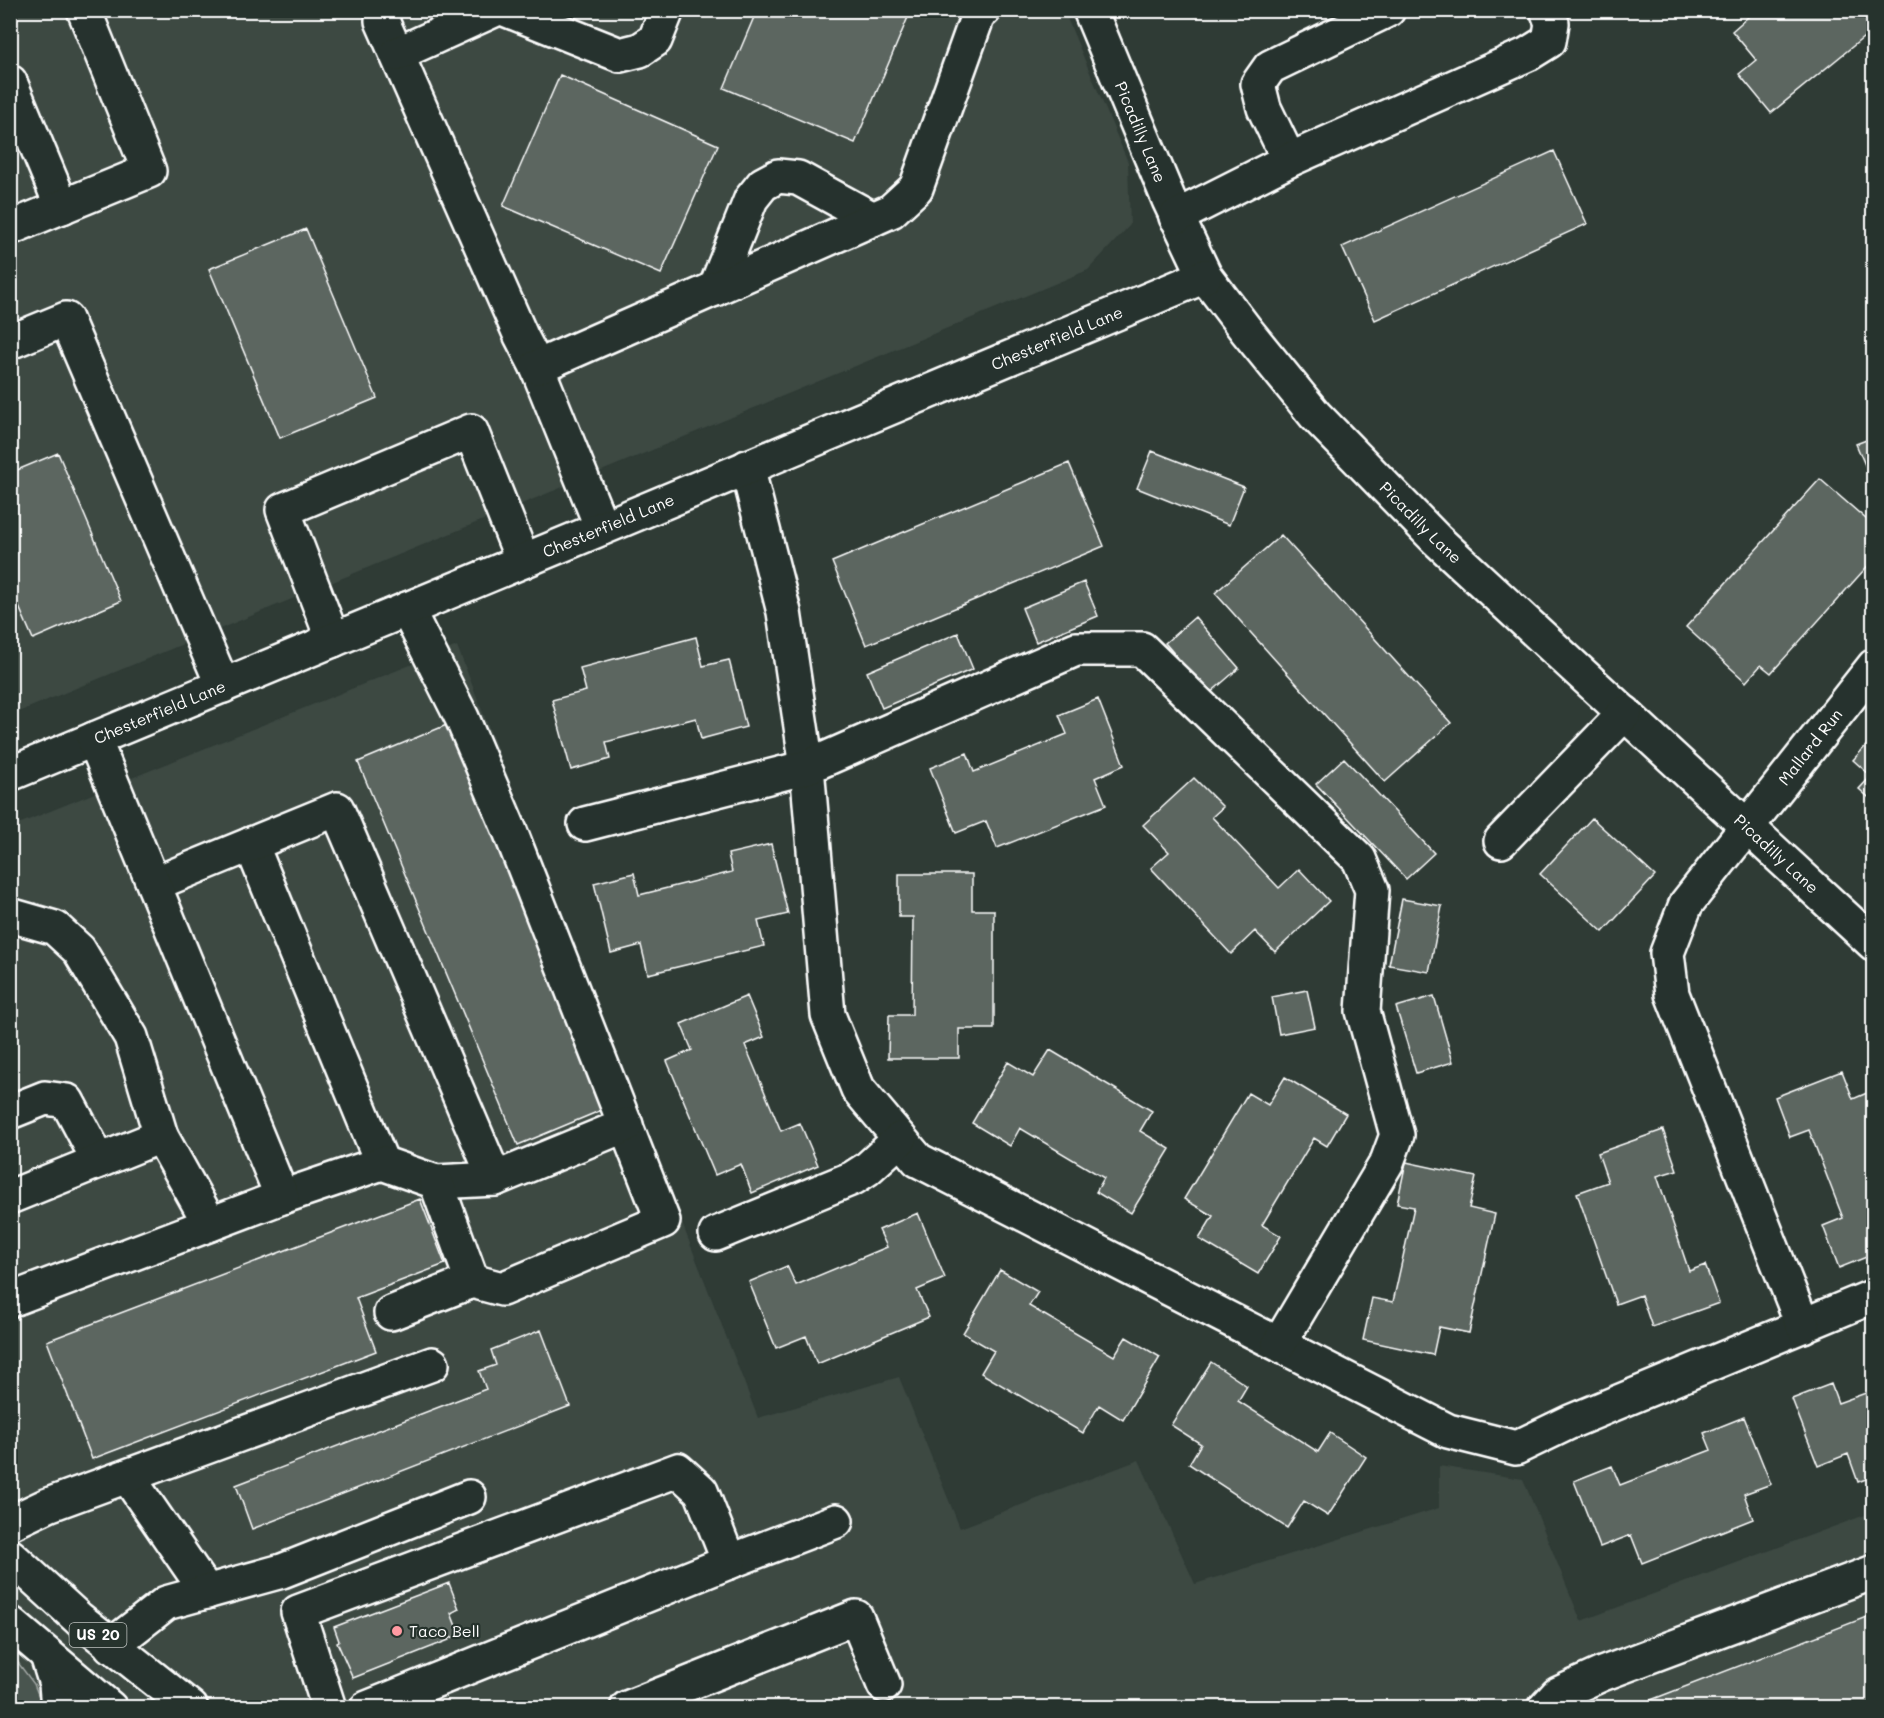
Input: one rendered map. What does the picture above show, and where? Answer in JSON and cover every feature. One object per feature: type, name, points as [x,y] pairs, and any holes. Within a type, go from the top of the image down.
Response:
[{"type":"street","points":[[10,228],[149,171],[84,10]]},
{"type":"street","points":[[384,10],[382,21],[521,336],[537,367],[602,528]]},
{"type":"street","points":[[397,54],[494,10]]},
{"type":"street","points":[[507,10],[620,55],[640,50],[655,40],[667,10]]},
{"type":"street","points":[[537,367],[891,211],[916,188],[978,15],[984,10]]},
{"type":"street","name":"Picadilly Lane","points":[[1090,10],[1176,217],[1205,276],[1316,415],[1437,540],[1874,944]]},
{"type":"street","points":[[1176,217],[1288,159],[1528,54],[1549,41],[1552,23],[1547,10]]},
{"type":"street","points":[[1288,159],[1264,108],[1258,84],[1270,67],[1386,11]]},
{"type":"street","points":[[10,82],[62,207]]},
{"type":"street","points":[[715,289],[751,199],[763,184],[778,176],[798,178],[873,219]]},
{"type":"street","name":"Chesterfield Lane","points":[[10,774],[1205,276]]},
{"type":"street","points":[[10,342],[66,319],[223,686]]},
{"type":"street","points":[[333,640],[283,510],[471,431],[524,561]]},
{"type":"street","points":[[747,468],[784,612],[807,767],[828,1015],[858,1089],[918,1160],[1448,1431],[1516,1448],[1570,1422],[1874,1296]]},
{"type":"street","points":[[391,1313],[472,1281],[502,1289],[663,1221],[514,842],[462,718],[407,609]]},
{"type":"street","points":[[585,824],[807,767],[1076,650],[1142,649],[1359,859],[1372,890],[1363,1011],[1397,1135],[1387,1162],[1279,1344]]},
{"type":"street","name":"Mallard Run","points":[[1803,1326],[1672,994],[1667,953],[1686,904],[1746,825],[1874,666]]},
{"type":"street","points":[[1500,841],[1625,713]]},
{"type":"street","points":[[94,739],[282,1197]]},
{"type":"street","points":[[154,884],[337,809],[495,1179]]},
{"type":"street","points":[[251,844],[382,1163]]},
{"type":"street","points":[[10,915],[55,928],[80,950],[131,1037],[161,1136],[210,1224]]},
{"type":"street","points":[[10,1112],[45,1098],[67,1101],[99,1161]]},
{"type":"street","points":[[10,1300],[282,1197],[382,1163],[436,1182],[495,1179],[626,1125]]},
{"type":"street","points":[[10,1197],[161,1136]]},
{"type":"street","points":[[716,1234],[853,1178],[867,1169],[900,1139]]},
{"type":"street","points":[[436,1182],[472,1281]]},
{"type":"street","points":[[10,1523],[48,1506],[432,1364]]},
{"type":"street","points":[[329,1707],[298,1612],[650,1480],[678,1470],[701,1491],[729,1562]]},
{"type":"street","points":[[128,1477],[207,1592]]},
{"type":"street","points":[[111,1646],[166,1604],[282,1571],[469,1497]]},
{"type":"street","points":[[367,1707],[836,1521]]},
{"type":"street","name":"US 20","points":[[10,1556],[70,1612],[191,1707]]},
{"type":"street","points":[[1545,1707],[1558,1694],[1602,1674],[1874,1572]]},
{"type":"street","points":[[627,1707],[856,1617],[884,1685]]},
{"type":"street","name":"US 20","points":[[10,1623],[110,1707]]},
{"type":"street","points":[[47,1655],[56,1684],[58,1707]]},
{"type":"shaded area","points":[[11,11],[1064,11],[1128,162],[1130,225],[1088,270],[11,715]]},
{"type":"shaded area","points":[[457,646],[758,1418],[899,1377],[960,1528],[1139,1460],[1195,1584],[1439,1508],[1439,1466],[1523,1479],[1581,1621],[1873,1512],[1873,1707],[11,1708],[11,827]]},
{"type":"shaded area","points":[[10,1652],[34,1684],[43,1707],[11,1707]]},
{"type":"building","points":[[757,10],[911,10],[855,143],[724,88]]},
{"type":"building","points":[[1756,10],[1802,10],[1805,14],[1809,10],[1874,10],[1874,29],[1771,113],[1739,74],[1756,60],[1732,31]]},
{"type":"building","points":[[560,75],[718,145],[661,274],[503,206]]},
{"type":"building","points":[[1554,151],[1587,224],[1375,320],[1342,247]]},
{"type":"building","points":[[306,229],[377,398],[280,438],[209,269]]},
{"type":"building","points":[[1874,437],[1874,486],[1856,444]]},
{"type":"building","points":[[1152,451],[1244,487],[1229,525],[1137,488]]},
{"type":"building","points":[[58,453],[121,601],[33,639],[10,586],[10,473]]},
{"type":"building","points":[[1069,463],[1104,546],[866,645],[832,562]]},
{"type":"building","points":[[1820,479],[1874,526],[1874,559],[1771,673],[1761,665],[1746,682],[1686,627]]},
{"type":"building","points":[[1281,535],[1451,723],[1385,782],[1215,593]]},
{"type":"building","points":[[1084,582],[1098,616],[1036,642],[1022,608]]},
{"type":"building","points":[[1195,617],[1239,668],[1209,694],[1165,643]]},
{"type":"building","points":[[958,633],[973,669],[882,708],[867,672]]},
{"type":"building","points":[[696,637],[703,666],[729,660],[746,727],[701,739],[696,718],[606,742],[610,759],[571,770],[552,700],[586,691],[580,668]]},
{"type":"building","points":[[1098,699],[1124,765],[1095,778],[1106,805],[997,848],[986,821],[956,833],[930,768],[967,753],[974,772],[1067,734],[1059,715]]},
{"type":"building","points":[[449,724],[609,1107],[518,1145],[358,762]]},
{"type":"building","points":[[1874,737],[1874,802],[1859,789],[1871,776],[1853,760]]},
{"type":"building","points":[[1344,758],[1434,853],[1406,879],[1316,784]]},
{"type":"building","points":[[1194,778],[1223,807],[1212,817],[1279,888],[1299,869],[1329,901],[1275,952],[1255,931],[1231,954],[1151,868],[1169,852],[1143,825]]},
{"type":"building","points":[[1592,818],[1655,876],[1603,932],[1540,874]]},
{"type":"building","points":[[771,844],[788,914],[758,921],[764,946],[648,974],[641,945],[611,953],[594,883],[634,873],[639,895],[732,872],[728,854]]},
{"type":"building","points":[[899,874],[972,874],[972,910],[994,910],[994,1029],[959,1029],[959,1058],[888,1058],[889,1015],[912,1015],[913,917],[899,917]]},
{"type":"building","points":[[1402,899],[1442,906],[1429,972],[1389,965]]},
{"type":"building","points":[[1307,990],[1315,1027],[1279,1034],[1272,997]]},
{"type":"building","points":[[747,996],[764,1037],[745,1045],[781,1131],[800,1123],[818,1165],[752,1193],[741,1164],[715,1175],[667,1061],[692,1050],[681,1024]]},
{"type":"building","points":[[1434,996],[1453,1062],[1416,1073],[1396,1007]]},
{"type":"building","points":[[1050,1050],[1152,1111],[1140,1131],[1170,1149],[1131,1213],[1096,1192],[1104,1178],[1020,1128],[1010,1146],[972,1123],[1008,1062],[1033,1077]]},
{"type":"building","points":[[1842,1071],[1853,1099],[1874,1090],[1874,1254],[1839,1268],[1823,1226],[1843,1218],[1809,1130],[1790,1137],[1775,1097]]},
{"type":"building","points":[[1285,1077],[1346,1114],[1327,1146],[1314,1138],[1262,1225],[1281,1236],[1258,1274],[1199,1239],[1213,1216],[1184,1199],[1248,1093],[1268,1105]]},
{"type":"building","points":[[1663,1130],[1677,1170],[1657,1176],[1689,1271],[1705,1265],[1719,1303],[1652,1327],[1641,1295],[1616,1304],[1577,1193],[1608,1182],[1598,1153]]},
{"type":"building","points":[[1406,1162],[1476,1177],[1469,1208],[1495,1214],[1469,1333],[1439,1327],[1433,1355],[1363,1340],[1372,1298],[1393,1302],[1414,1207],[1397,1204]]},
{"type":"building","points":[[420,1199],[445,1264],[356,1298],[376,1351],[92,1459],[47,1341]]},
{"type":"building","points":[[918,1213],[945,1278],[917,1290],[929,1317],[817,1364],[806,1336],[776,1348],[749,1282],[787,1266],[796,1285],[887,1247],[879,1230]]},
{"type":"building","points":[[1000,1270],[1038,1292],[1029,1306],[1114,1356],[1126,1337],[1160,1357],[1123,1420],[1099,1405],[1083,1433],[981,1373],[994,1351],[963,1333]]},
{"type":"building","points":[[541,1330],[570,1406],[252,1529],[236,1485],[486,1389],[479,1371],[496,1365],[491,1350]]},
{"type":"building","points":[[1211,1362],[1247,1386],[1238,1401],[1318,1452],[1330,1433],[1366,1457],[1328,1516],[1304,1501],[1287,1528],[1189,1464],[1201,1444],[1171,1425]]},
{"type":"building","points":[[1831,1384],[1838,1403],[1874,1390],[1874,1476],[1858,1482],[1848,1454],[1818,1466],[1792,1399]]},
{"type":"building","points":[[1744,1417],[1771,1484],[1744,1494],[1753,1519],[1642,1563],[1631,1535],[1600,1547],[1574,1481],[1612,1466],[1620,1485],[1711,1450],[1704,1433]]},
{"type":"building","name":"Taco Bell","points":[[449,1583],[459,1609],[451,1613],[459,1634],[353,1678],[337,1642],[339,1641],[334,1627]]},
{"type":"building","points":[[1874,1614],[1874,1708],[1630,1708]]},
{"type":"place","name":"Taco Bell","points":[[397,1631]]}]
